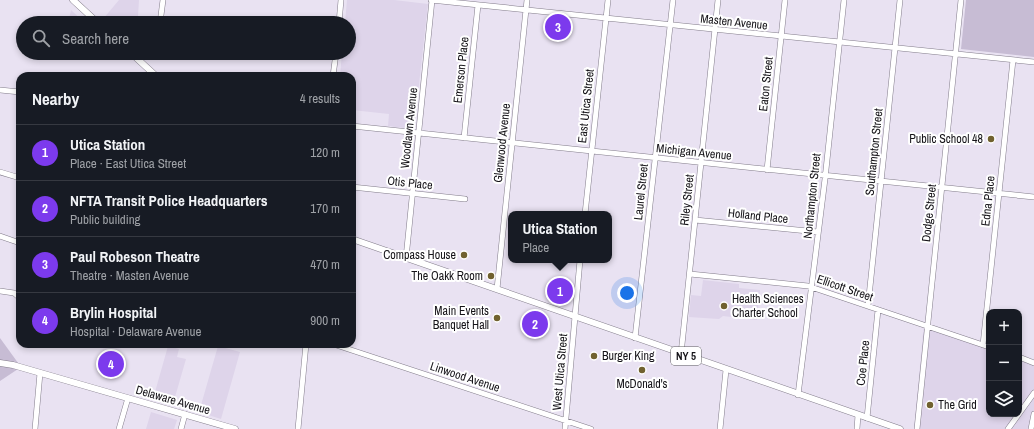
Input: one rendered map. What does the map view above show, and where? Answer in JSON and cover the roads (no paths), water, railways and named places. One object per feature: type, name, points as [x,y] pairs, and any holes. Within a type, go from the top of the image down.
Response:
[{"type":"main road","points":[[73,0],[90,16]]},
{"type":"main road","points":[[139,60],[152,72]]},
{"type":"main road","name":"NY 5","points":[[356,240],[798,395],[900,429]]},
{"type":"main road","name":"Delaware Avenue","points":[[0,358],[13,365]]},
{"type":"main road","name":"Delaware Avenue","points":[[0,363],[13,365],[235,429]]},
{"type":"street","points":[[161,16],[163,0]]},
{"type":"street","points":[[340,16],[341,0]]},
{"type":"street","name":"Masten Avenue","points":[[432,0],[1034,62]]},
{"type":"street","name":"Woodlawn Avenue","points":[[406,258],[432,0]]},
{"type":"street","name":"Glenwood Avenue","points":[[497,289],[527,0]]},
{"type":"street","name":"East Utica Street","points":[[585,211],[608,0]]},
{"type":"street","name":"Laurel Street","points":[[635,338],[673,0]]},
{"type":"street","name":"Riley Street","points":[[681,354],[718,0]]},
{"type":"street","name":"Eaton Street","points":[[767,170],[785,0]]},
{"type":"street","name":"Northampton Street","points":[[798,395],[812,287],[844,0]]},
{"type":"street","name":"Southampton Street","points":[[868,306],[900,0]]},
{"type":"street","name":"Dodge Street","points":[[916,429],[961,0]]},
{"type":"street","name":"Emerson Place","points":[[464,138],[478,5]]},
{"type":"street","points":[[334,72],[335,60]]},
{"type":"street","name":"Edna Place","points":[[983,345],[1013,60]]},
{"type":"street","points":[[0,90],[16,92]]},
{"type":"street","name":"Michigan Avenue","points":[[356,126],[1034,197]]},
{"type":"street","points":[[0,172],[16,177]]},
{"type":"street","name":"Otis Place","points":[[356,187],[465,199]]},
{"type":"street","name":"Holland Place","points":[[695,220],[818,232]]},
{"type":"street","points":[[0,236],[16,242]]},
{"type":"street","points":[[575,316],[580,263]]},
{"type":"street","name":"Ellicott Street","points":[[690,274],[812,287],[986,346]]},
{"type":"street","points":[[0,291],[16,295]]},
{"type":"street","name":"Coe Place","points":[[867,418],[878,310]]},
{"type":"street","name":"West Utica Street","points":[[565,429],[575,316]]},
{"type":"street","points":[[298,429],[306,348]]},
{"type":"street","name":"Linwood Avenue","points":[[345,348],[591,429]]},
{"type":"street","points":[[1022,359],[1034,363]]},
{"type":"street","points":[[720,429],[726,370]]},
{"type":"street","points":[[35,429],[40,373]]},
{"type":"street","points":[[1008,429],[1034,393]]},
{"type":"street","points":[[119,429],[128,398]]},
{"type":"street","points":[[180,429],[185,414]]},
{"type":"street","points":[[857,429],[858,414]]},
{"type":"street","points":[[1031,429],[1034,414]]},
{"type":"place","name":"Paul Robeson Theatre","points":[[558,27]]},
{"type":"place","name":"Public School 48","points":[[991,139]]},
{"type":"place","name":"Compass House","points":[[464,255]]},
{"type":"place","name":"The Oakk Room","points":[[491,276]]},
{"type":"place","name":"Utica Station","points":[[560,291]]},
{"type":"place","name":"Health Sciences Charter School","points":[[724,306]]},
{"type":"place","name":"Main Events Banquet Hall","points":[[497,318]]},
{"type":"place","name":"NFTA Transit Police Headquarters","points":[[535,324]]},
{"type":"place","name":"Burger King","points":[[594,356]]},
{"type":"place","name":"Brylin Hospital","points":[[111,364]]},
{"type":"place","name":"McDonald's","points":[[642,370]]},
{"type":"place","name":"The Grid","points":[[930,405]]}]
